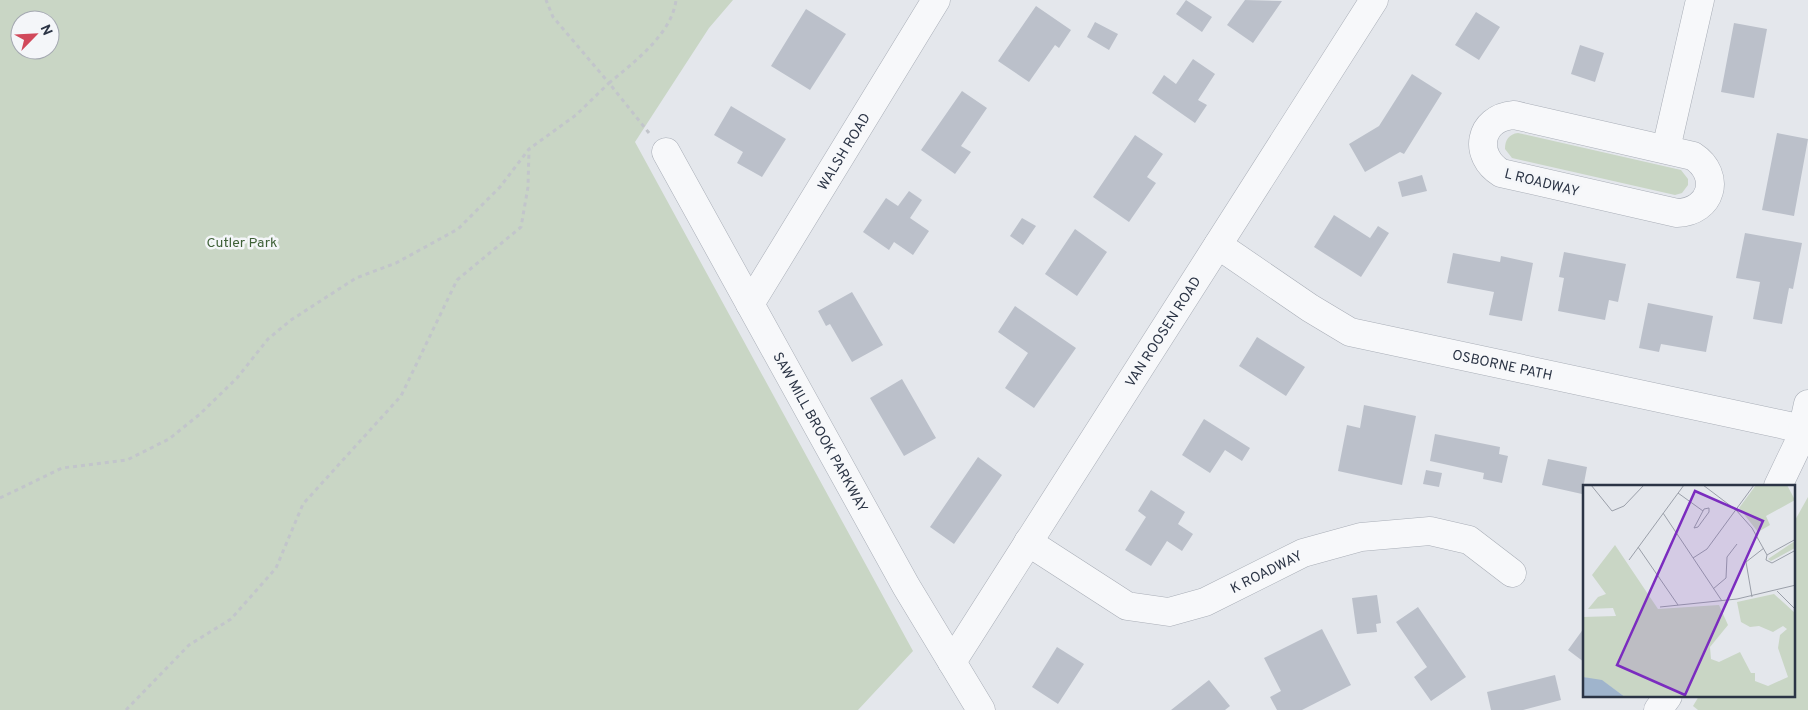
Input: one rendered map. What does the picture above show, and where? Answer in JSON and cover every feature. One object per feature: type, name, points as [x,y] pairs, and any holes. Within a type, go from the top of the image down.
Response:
[{"type":"street","name":"WALSH ROAD","points":[[750,304],[936,0]]},
{"type":"street","name":"VAN ROOSEN ROAD","points":[[952,662],[1374,0]]},
{"type":"street","points":[[1666,149],[1700,0]]},
{"type":"street","name":"L ROADWAY","points":[[1514,115],[1666,149],[1693,156],[1706,168],[1709,175],[1710,189],[1704,202],[1694,210],[1677,213],[1501,173],[1486,160],[1483,144],[1488,129],[1494,122],[1502,117],[1514,115]]},
{"type":"street","name":"SAW MILL BROOK PARKWAY","points":[[666,152],[906,586],[981,710]]},
{"type":"street","name":"OSBORNE PATH","points":[[1218,245],[1310,308],[1350,332],[1806,421]]},
{"type":"street","points":[[1778,485],[1806,421]]},
{"type":"street","name":"K ROADWAY","points":[[1028,542],[1127,606],[1169,612],[1205,602],[1303,553],[1361,537],[1430,531],[1469,540],[1512,574]]},
{"type":"street","points":[[1658,710],[1667,698]]},
{"type":"path","points":[[546,0],[553,16],[666,152]]},
{"type":"path","points":[[0,498],[62,468],[127,460],[168,438],[200,414],[237,378],[268,340],[292,320],[356,278],[396,263],[458,229],[500,187],[529,149],[576,115],[608,83],[653,45],[675,8],[676,0]]},
{"type":"path","points":[[126,710],[189,645],[231,619],[276,568],[303,504],[401,396],[456,280],[521,227],[528,187],[529,149]]},
{"type":"green space","name":"Cutler Park","points":[[0,0],[733,0],[709,28],[635,142],[913,651],[858,710],[0,710]]},
{"type":"green space","points":[[1518,133],[1681,170],[1688,179],[1688,185],[1682,193],[1675,195],[1512,158],[1505,149],[1506,143],[1510,136]]},
{"type":"green space","points":[[1808,497],[1808,710],[1698,710],[1693,706],[1698,698],[1796,698],[1796,518]]},
{"type":"building","points":[[1186,0],[1212,17],[1202,32],[1176,14]]},
{"type":"building","points":[[1245,0],[1282,1],[1253,43],[1227,25]]},
{"type":"building","points":[[1036,6],[1071,30],[1059,48],[1055,45],[1029,82],[998,61]]},
{"type":"building","points":[[806,9],[846,34],[810,90],[771,66]]},
{"type":"building","points":[[1476,12],[1500,27],[1479,60],[1455,45]]},
{"type":"building","points":[[1095,22],[1118,34],[1109,50],[1087,37]]},
{"type":"building","points":[[1734,23],[1767,29],[1754,98],[1721,92]]},
{"type":"building","points":[[1580,45],[1604,53],[1595,82],[1571,74]]},
{"type":"building","points":[[1193,59],[1215,74],[1198,100],[1207,105],[1195,123],[1152,93],[1164,75],[1176,84]]},
{"type":"building","points":[[1412,74],[1442,93],[1404,154],[1400,152],[1365,172],[1349,144],[1379,126]]},
{"type":"building","points":[[962,91],[987,108],[961,146],[971,152],[955,174],[921,150]]},
{"type":"building","points":[[731,106],[786,139],[762,177],[737,163],[743,152],[714,135]]},
{"type":"building","points":[[1777,133],[1808,139],[1794,216],[1762,210]]},
{"type":"building","points":[[1135,135],[1163,154],[1147,177],[1156,183],[1129,222],[1093,197]]},
{"type":"building","points":[[1422,175],[1427,191],[1402,197],[1398,182]]},
{"type":"building","points":[[909,191],[922,200],[910,218],[929,231],[913,255],[894,242],[889,250],[863,232],[886,198],[898,206]]},
{"type":"building","points":[[1334,215],[1370,238],[1378,226],[1389,233],[1361,277],[1314,247]]},
{"type":"building","points":[[1022,218],[1036,226],[1023,245],[1010,236]]},
{"type":"building","points":[[1075,229],[1107,252],[1077,296],[1045,274]]},
{"type":"building","points":[[1745,233],[1802,243],[1793,289],[1789,288],[1782,324],[1753,319],[1760,282],[1736,278]]},
{"type":"building","points":[[1564,252],[1626,264],[1618,302],[1609,300],[1605,320],[1558,311],[1564,278],[1559,277]]},
{"type":"building","points":[[1453,253],[1500,262],[1501,256],[1533,263],[1522,321],[1489,315],[1494,292],[1447,283]]},
{"type":"building","points":[[852,292],[883,345],[852,362],[830,324],[826,326],[818,311]]},
{"type":"building","points":[[1648,303],[1713,316],[1706,352],[1661,344],[1659,352],[1639,348]]},
{"type":"building","points":[[1015,306],[1076,348],[1034,408],[1005,388],[1028,353],[998,332]]},
{"type":"building","points":[[1257,337],[1305,367],[1286,396],[1239,366]]},
{"type":"building","points":[[902,379],[936,438],[904,456],[870,398]]},
{"type":"building","points":[[1364,405],[1416,416],[1402,485],[1338,471],[1347,425],[1360,428]]},
{"type":"building","points":[[1204,419],[1250,448],[1242,461],[1225,450],[1210,473],[1182,455]]},
{"type":"building","points":[[1435,434],[1500,447],[1499,454],[1508,456],[1502,483],[1483,479],[1484,473],[1430,461]]},
{"type":"building","points":[[978,457],[1002,475],[954,544],[930,527]]},
{"type":"building","points":[[1548,459],[1587,467],[1582,494],[1542,485]]},
{"type":"building","points":[[1426,470],[1442,473],[1439,487],[1423,484]]},
{"type":"building","points":[[1151,490],[1185,512],[1178,524],[1193,534],[1182,551],[1167,541],[1151,566],[1125,550],[1146,517],[1138,511]]},
{"type":"building","points":[[1377,595],[1381,623],[1376,624],[1377,632],[1357,634],[1352,598]]},
{"type":"building","points":[[1418,607],[1466,677],[1431,701],[1414,677],[1427,667],[1396,622]]},
{"type":"building","points":[[1322,629],[1351,685],[1302,710],[1277,710],[1270,697],[1281,691],[1264,658]]},
{"type":"building","points":[[1583,629],[1583,661],[1568,650]]},
{"type":"building","points":[[1057,647],[1084,664],[1058,704],[1032,687]]},
{"type":"building","points":[[1555,675],[1561,700],[1523,710],[1491,710],[1487,692]]},
{"type":"building","points":[[1209,680],[1230,706],[1225,710],[1171,710]]}]
